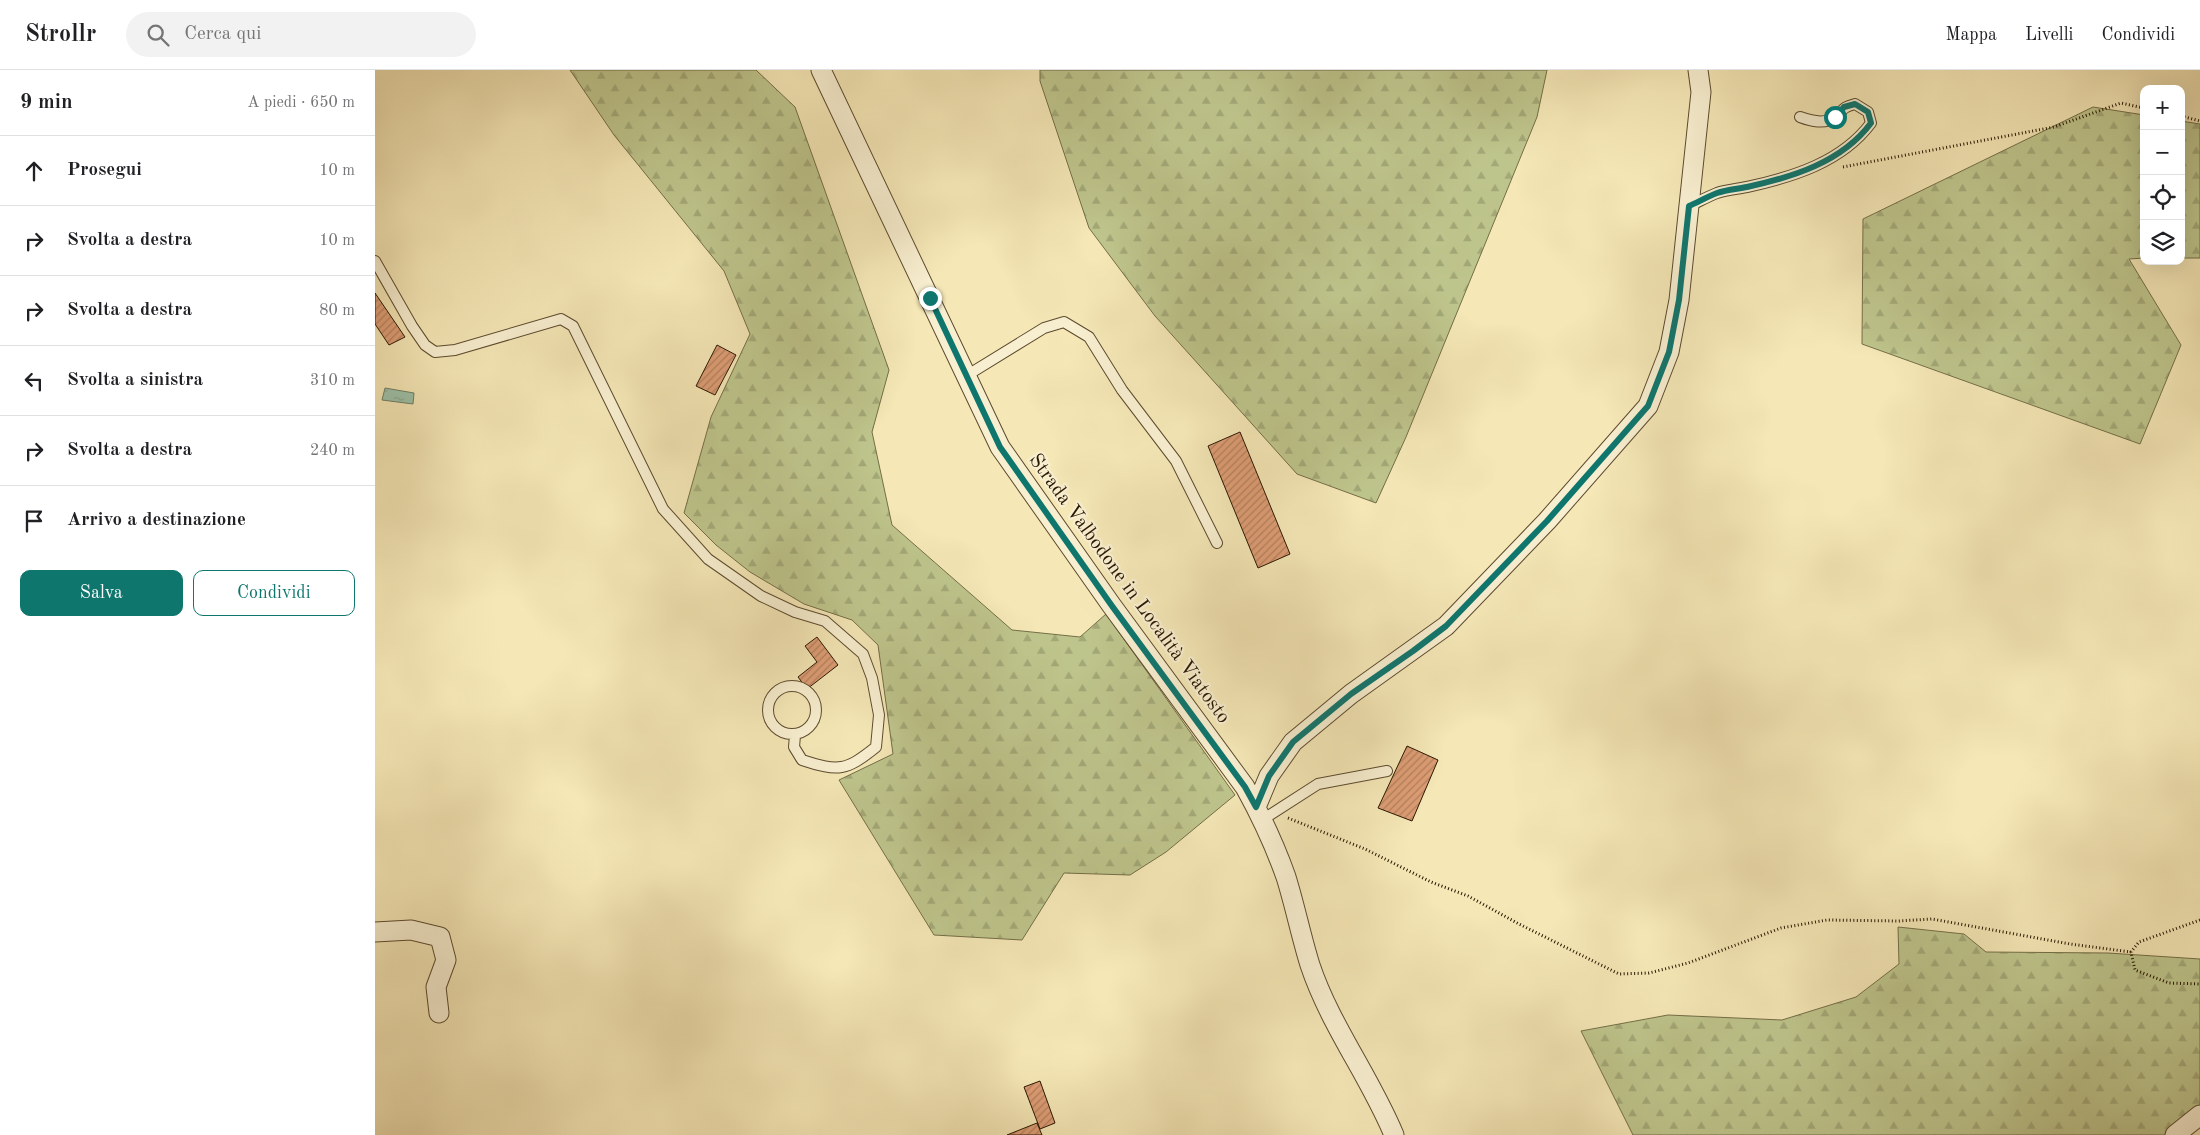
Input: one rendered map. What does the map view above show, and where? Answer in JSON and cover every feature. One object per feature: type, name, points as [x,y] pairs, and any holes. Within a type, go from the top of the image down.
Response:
[{"type":"street","name":"Strada Valbodone in Località Viatosto","points":[[821,70],[1000,447],[1263,813],[1285,876],[1310,965],[1324,997],[1394,1135]]},
{"type":"street","points":[[1263,813],[1269,776],[1293,742],[1351,694],[1446,626],[1547,521],[1648,406],[1669,352],[1679,300],[1701,92],[1698,70]]},
{"type":"street","points":[[375,932],[411,930],[440,937],[446,960],[436,988],[439,1014]]},
{"type":"street","points":[[2175,1135],[2200,1115]]},
{"type":"lane","points":[[1689,206],[1718,193],[1794,175],[1815,166],[1841,153],[1862,136],[1871,123],[1868,112],[1855,104],[1844,107],[1835,117],[1825,121],[1813,122],[1800,117]]},
{"type":"lane","points":[[375,261],[412,326],[425,345],[435,352],[455,350],[561,319],[573,326],[663,509],[708,559],[761,596],[795,612],[825,621],[863,654],[871,678],[879,714],[876,747],[855,764],[829,769],[803,760],[795,747],[795,735]]},
{"type":"lane","points":[[966,376],[1044,328],[1065,322],[1089,337],[1122,390],[1176,461],[1217,543]]},
{"type":"lane","points":[[799,686],[813,695],[817,712],[810,728],[795,735],[778,731],[768,717],[770,699],[782,687],[799,686]]},
{"type":"lane","points":[[1263,813],[1317,784],[1387,771]]},
{"type":"path","points":[[1834,168],[2054,127],[2121,103],[2140,107]]},
{"type":"path","points":[[2185,117],[2200,122]]},
{"type":"path","points":[[1263,813],[1293,819],[1347,841],[1431,882],[1468,896],[1619,974],[1649,973],[1688,964],[1781,928],[1827,920],[1898,921],[1932,918],[2070,944],[2131,952]]},
{"type":"path","points":[[2131,952],[2139,942],[2200,920]]},
{"type":"path","points":[[2131,952],[2135,970],[2169,983],[2200,984]]},
{"type":"green space","points":[[570,70],[756,70],[795,107],[889,370],[872,432],[892,525],[1012,630],[1080,637],[1106,614],[1235,795],[1166,852],[1130,875],[1064,873],[1022,940],[934,935],[839,780],[893,754],[878,645],[852,620],[804,604],[750,572],[716,545],[684,513],[711,417],[750,334],[724,271],[614,135]]},
{"type":"green space","points":[[1040,70],[1547,70],[1537,117],[1406,437],[1376,503],[1297,474],[1155,316],[1089,228],[1040,81]]},
{"type":"green space","points":[[2093,107],[2140,114],[2140,258],[2129,259],[2181,345],[2140,444],[1862,344],[1863,219]]},
{"type":"green space","points":[[2185,122],[2200,124],[2200,258],[2185,258]]},
{"type":"green space","points":[[1898,927],[1964,934],[1986,952],[2108,953],[2200,959],[2200,1117],[2175,1135],[1633,1135],[1581,1031],[1668,1015],[1782,1020],[1856,997],[1899,964]]},
{"type":"water","points":[[385,388],[414,393],[413,404],[382,400]]},
{"type":"building","points":[[375,293],[405,337],[389,345],[375,324]]},
{"type":"building","points":[[717,345],[736,355],[715,395],[696,386]]},
{"type":"building","points":[[1240,432],[1290,554],[1258,568],[1208,446]]},
{"type":"building","points":[[817,637],[838,665],[807,689],[798,677],[817,662],[805,646]]},
{"type":"building","points":[[1407,746],[1438,760],[1412,821],[1378,808]]},
{"type":"building","points":[[1040,1081],[1055,1123],[1040,1129],[1024,1087]]},
{"type":"building","points":[[1037,1123],[1042,1135],[1007,1135]]},
{"type":"route","points":[[930,298],[1000,447],[1112,606],[1245,787],[1256,807],[1269,776],[1293,742],[1351,694],[1446,626],[1547,521],[1648,406],[1669,352],[1679,300],[1689,206],[1718,193],[1794,175],[1822,163],[1841,153],[1862,136],[1871,123],[1868,112],[1855,104],[1844,107],[1835,117]]}]
